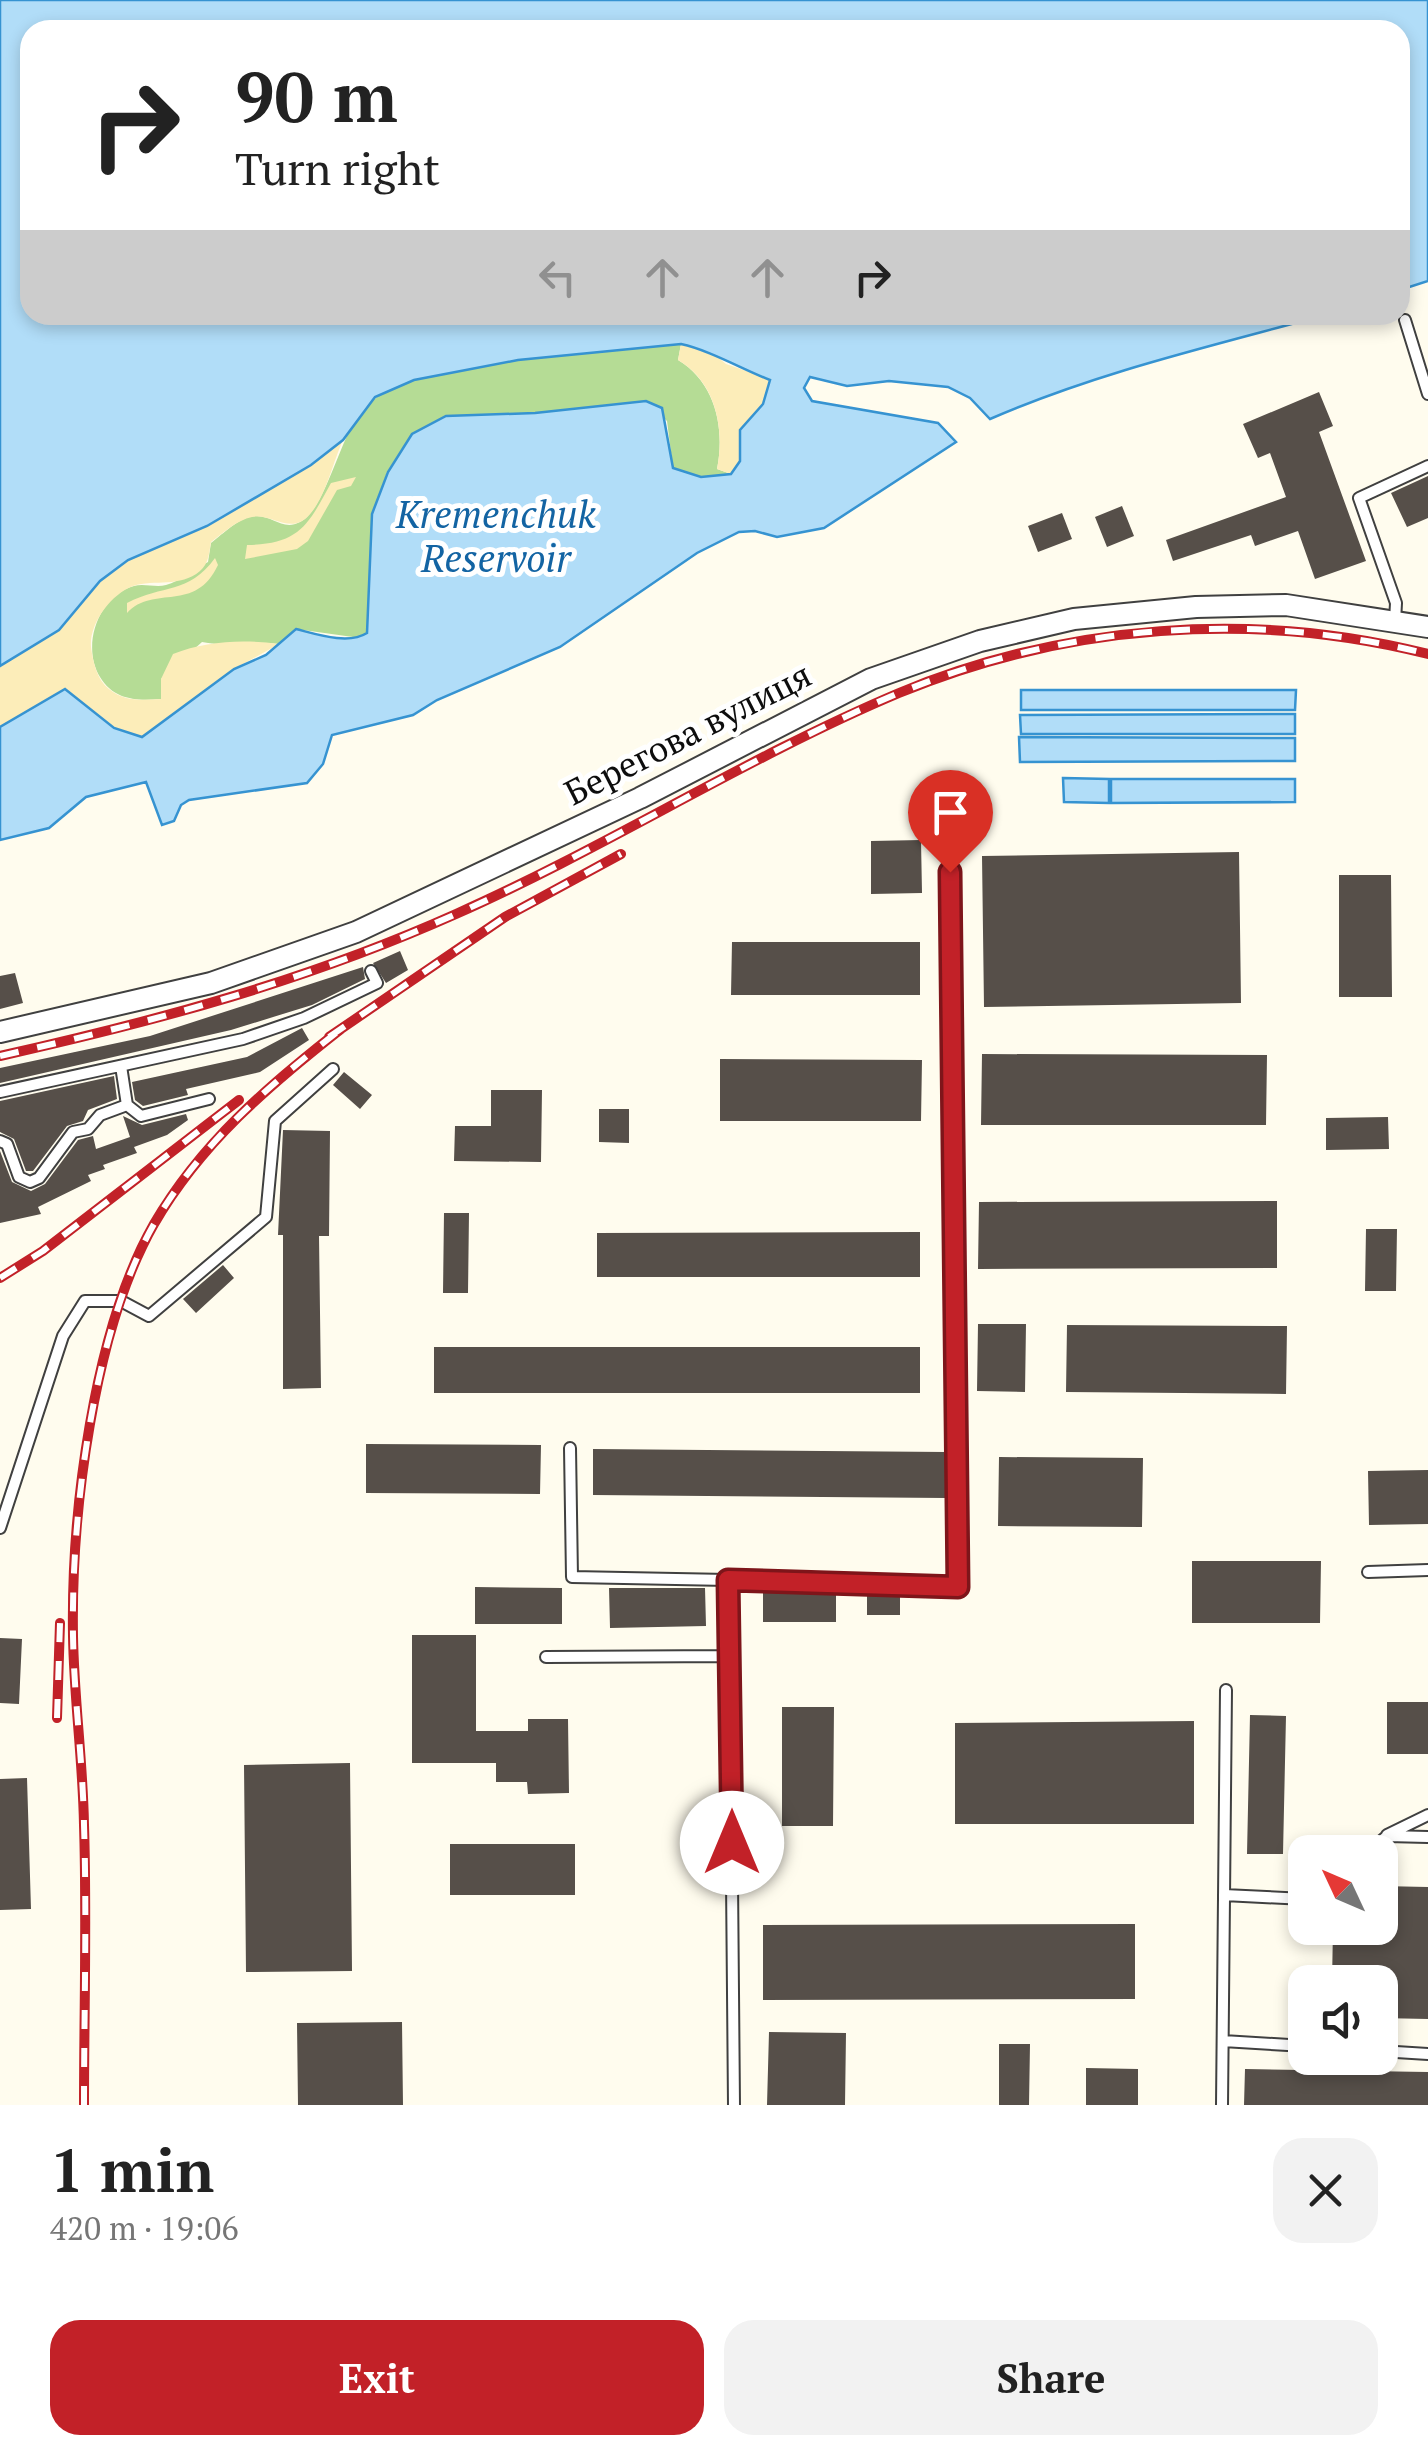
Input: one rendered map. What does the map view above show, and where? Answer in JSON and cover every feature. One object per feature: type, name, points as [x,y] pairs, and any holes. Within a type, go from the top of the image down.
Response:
[{"type":"street","name":"Берегова вулиця","points":[[0,1032],[210,983],[356,932],[640,798],[871,679],[980,641],[1074,619],[1196,607],[1286,605],[1428,627]]},
{"type":"lane","points":[[1407,325],[1428,394]]},
{"type":"lane","points":[[1395,622],[1396,603],[1359,498],[1428,466]]},
{"type":"lane","points":[[570,1448],[572,1577],[958,1587],[950,872]]},
{"type":"lane","points":[[0,1092],[243,1039],[304,1018],[377,983],[372,971]]},
{"type":"lane","points":[[121,1066],[126,1106],[141,1116],[209,1099]]},
{"type":"lane","points":[[0,1528],[63,1336],[85,1300],[121,1301],[149,1316],[266,1217],[275,1121],[333,1069]]},
{"type":"lane","points":[[0,1141],[8,1144],[19,1177],[30,1182],[44,1174],[73,1132],[88,1129],[100,1115],[126,1106]]},
{"type":"lane","points":[[1368,1572],[1428,1570]]},
{"type":"lane","points":[[728,1580],[734,2105]]},
{"type":"lane","points":[[546,1657],[730,1656]]},
{"type":"lane","points":[[1222,2105],[1226,1690]]},
{"type":"lane","points":[[1388,1835],[1428,1816]]},
{"type":"lane","points":[[1398,1836],[1428,1837]]},
{"type":"lane","points":[[1224,1896],[1288,1898]]},
{"type":"lane","points":[[1223,2041],[1288,2045]]},
{"type":"lane","points":[[1398,2052],[1428,2054]]},
{"type":"green space","points":[[681,344],[678,360],[701,381],[715,408],[720,438],[717,469],[731,474],[701,477],[673,468],[667,421],[646,401],[535,413],[445,416],[412,434],[387,472],[372,514],[367,633],[360,638],[296,629],[279,644],[202,642],[161,679],[161,699],[119,695],[100,677],[92,651],[93,637],[102,611],[111,600],[134,586],[166,585],[187,575],[208,562],[211,543],[245,519],[263,517],[288,525],[300,522],[318,503],[355,421],[363,409],[387,391],[423,378],[512,360]]},
{"type":"sand","points":[[697,340],[726,364],[770,379],[763,404],[740,430],[740,461],[731,474],[717,469],[720,438],[709,394],[691,369],[678,360],[681,344],[695,347]]},
{"type":"sand","points":[[343,440],[321,497],[304,520],[290,524],[252,517],[230,527],[211,542],[205,565],[192,576],[125,590],[110,603],[91,638],[101,681],[121,696],[147,700],[161,699],[161,679],[173,654],[225,642],[279,644],[234,669],[142,737],[114,728],[65,689],[0,727],[0,666],[59,630],[100,581],[128,560],[207,526],[311,465]]},
{"type":"sand","points":[[356,477],[351,486],[337,490],[308,541],[297,549],[245,559],[247,545],[291,536],[308,521],[331,483]]},
{"type":"sand","points":[[215,558],[218,565],[198,589],[149,600],[127,613],[127,603],[195,578]]},
{"type":"water","name":"Kremenchuk Reservoir","points":[[0,0],[1428,0],[1428,281],[1410,287],[1410,20],[20,20],[20,325],[1288,325],[1114,374],[990,419],[970,398],[948,387],[889,381],[847,386],[810,377],[804,388],[812,401],[938,423],[956,442],[824,528],[777,537],[755,531],[739,532],[697,553],[560,647],[437,700],[413,715],[332,735],[323,764],[307,783],[189,800],[181,805],[174,821],[162,825],[146,782],[86,797],[49,828],[0,840],[0,727],[65,689],[114,728],[142,737],[234,669],[266,655],[296,629],[341,638],[367,633],[372,514],[388,472],[412,434],[446,416],[535,413],[646,401],[662,408],[673,468],[701,477],[731,474],[740,461],[740,430],[763,404],[770,380],[681,344],[518,360],[414,380],[375,397],[343,440],[311,465],[207,526],[128,560],[100,581],[59,630],[0,666]]},
{"type":"water","points":[[1021,690],[1296,690],[1295,710],[1021,710]]},
{"type":"water","points":[[1295,714],[1295,734],[1021,734],[1020,715]]},
{"type":"water","points":[[1019,737],[1295,738],[1295,761],[1020,762]]},
{"type":"water","points":[[1063,778],[1109,779],[1109,803],[1064,802]]},
{"type":"water","points":[[1111,779],[1295,779],[1295,802],[1111,803]]},
{"type":"building","points":[[1319,392],[1333,426],[1319,432],[1366,561],[1315,579],[1298,531],[1255,546],[1251,535],[1173,561],[1166,540],[1286,497],[1270,453],[1258,458],[1243,424]]},
{"type":"building","points":[[1428,476],[1428,518],[1407,527],[1391,493]]},
{"type":"building","points":[[1122,506],[1134,536],[1107,547],[1095,517]]},
{"type":"building","points":[[1062,513],[1072,539],[1038,552],[1028,526]]},
{"type":"building","points":[[921,840],[922,893],[871,894],[871,841]]},
{"type":"building","points":[[1239,852],[1241,1003],[984,1007],[982,856]]},
{"type":"building","points":[[1339,875],[1391,875],[1392,997],[1339,997]]},
{"type":"building","points":[[732,942],[920,942],[920,995],[731,995]]},
{"type":"building","points":[[400,951],[408,970],[386,983],[373,963]]},
{"type":"building","points":[[363,967],[365,979],[312,1005],[231,1030],[0,1083],[0,1068],[150,1036]]},
{"type":"building","points":[[15,973],[23,1003],[0,1009],[0,976]]},
{"type":"building","points":[[302,1028],[309,1040],[260,1072],[186,1089],[188,1095],[143,1106],[135,1100],[132,1082],[247,1057]]},
{"type":"building","points":[[982,1054],[1267,1055],[1266,1125],[981,1125]]},
{"type":"building","points":[[720,1059],[922,1060],[921,1121],[720,1121]]},
{"type":"building","points":[[344,1072],[372,1095],[360,1109],[333,1085]]},
{"type":"building","points":[[114,1076],[117,1099],[88,1110],[83,1121],[67,1126],[33,1171],[26,1171],[14,1139],[0,1132],[0,1101]]},
{"type":"building","points":[[491,1090],[542,1090],[541,1162],[454,1161],[455,1126],[491,1126]]},
{"type":"building","points":[[599,1109],[629,1109],[629,1143],[599,1142]]},
{"type":"building","points":[[186,1114],[188,1120],[167,1135],[134,1147],[137,1153],[103,1165],[105,1169],[88,1175],[91,1181],[38,1207],[41,1214],[0,1223],[0,1151],[12,1182],[31,1191],[45,1184],[78,1140],[93,1136],[96,1149],[130,1137],[123,1116],[142,1125]]},
{"type":"building","points":[[1388,1117],[1389,1149],[1326,1150],[1326,1118]]},
{"type":"building","points":[[283,1130],[330,1131],[329,1236],[319,1236],[321,1388],[283,1389],[283,1235],[278,1235]]},
{"type":"building","points":[[1277,1201],[1277,1268],[978,1269],[979,1202]]},
{"type":"building","points":[[444,1213],[469,1213],[468,1293],[443,1293]]},
{"type":"building","points":[[1366,1229],[1397,1229],[1396,1291],[1365,1291]]},
{"type":"building","points":[[920,1232],[920,1277],[597,1277],[597,1233]]},
{"type":"building","points":[[223,1265],[234,1278],[196,1313],[183,1299]]},
{"type":"building","points":[[978,1324],[1026,1324],[1025,1392],[977,1391]]},
{"type":"building","points":[[1067,1325],[1287,1326],[1286,1394],[1066,1392]]},
{"type":"building","points":[[434,1347],[920,1347],[920,1393],[434,1393]]},
{"type":"building","points":[[366,1444],[541,1445],[540,1494],[366,1493]]},
{"type":"building","points":[[593,1449],[946,1452],[946,1498],[593,1495]]},
{"type":"building","points":[[999,1457],[1143,1458],[1142,1527],[998,1526]]},
{"type":"building","points":[[1428,1470],[1428,1524],[1369,1525],[1368,1471]]},
{"type":"building","points":[[1192,1561],[1321,1561],[1320,1623],[1192,1623]]},
{"type":"building","points":[[475,1587],[562,1588],[562,1624],[475,1624]]},
{"type":"building","points":[[609,1588],[705,1588],[706,1626],[610,1628]]},
{"type":"building","points":[[763,1590],[836,1592],[836,1622],[763,1622]]},
{"type":"building","points":[[867,1593],[900,1594],[900,1615],[867,1615]]},
{"type":"building","points":[[412,1635],[476,1635],[476,1731],[528,1731],[528,1719],[568,1719],[569,1793],[528,1794],[527,1782],[496,1782],[496,1763],[412,1763]]},
{"type":"building","points":[[0,1638],[22,1639],[19,1704],[0,1703]]},
{"type":"building","points":[[1387,1702],[1428,1702],[1428,1754],[1387,1754]]},
{"type":"building","points":[[782,1707],[834,1707],[833,1826],[782,1826]]},
{"type":"building","points":[[1250,1715],[1286,1716],[1283,1854],[1247,1854]]},
{"type":"building","points":[[1194,1721],[1194,1824],[955,1824],[955,1723]]},
{"type":"building","points":[[350,1763],[352,1971],[246,1972],[244,1765]]},
{"type":"building","points":[[27,1778],[31,1909],[0,1910],[0,1779]]},
{"type":"building","points":[[450,1844],[575,1844],[575,1895],[450,1895]]},
{"type":"building","points":[[1398,1886],[1428,1887],[1428,2019],[1398,2018],[1398,1965],[1332,1965],[1333,1945],[1398,1945]]},
{"type":"building","points":[[1135,1924],[1135,1999],[763,2000],[763,1925]]},
{"type":"building","points":[[402,2022],[403,2105],[298,2105],[297,2023]]},
{"type":"building","points":[[769,2032],[846,2033],[845,2105],[767,2105]]},
{"type":"building","points":[[999,2044],[1030,2044],[1029,2105],[999,2105]]},
{"type":"building","points":[[1086,2068],[1138,2069],[1138,2105],[1086,2105]]},
{"type":"building","points":[[1245,2069],[1288,2070],[1288,2075],[1428,2072],[1428,2105],[1244,2105]]},
{"type":"railway","points":[[0,1056],[232,997],[400,938],[512,888],[843,718],[962,670],[1027,652],[1160,631],[1295,632],[1362,640],[1428,654]]},
{"type":"railway","points":[[329,1037],[505,917],[621,854]]},
{"type":"railway","points":[[84,2105],[85,1860],[73,1588],[82,1480],[101,1369],[133,1267],[173,1195],[238,1117],[341,1029]]},
{"type":"railway","points":[[0,1278],[43,1251],[239,1100]]},
{"type":"railway","points":[[57,1718],[60,1623]]},
{"type":"route","points":[[732,1843],[728,1580],[958,1587],[950,872]]}]
